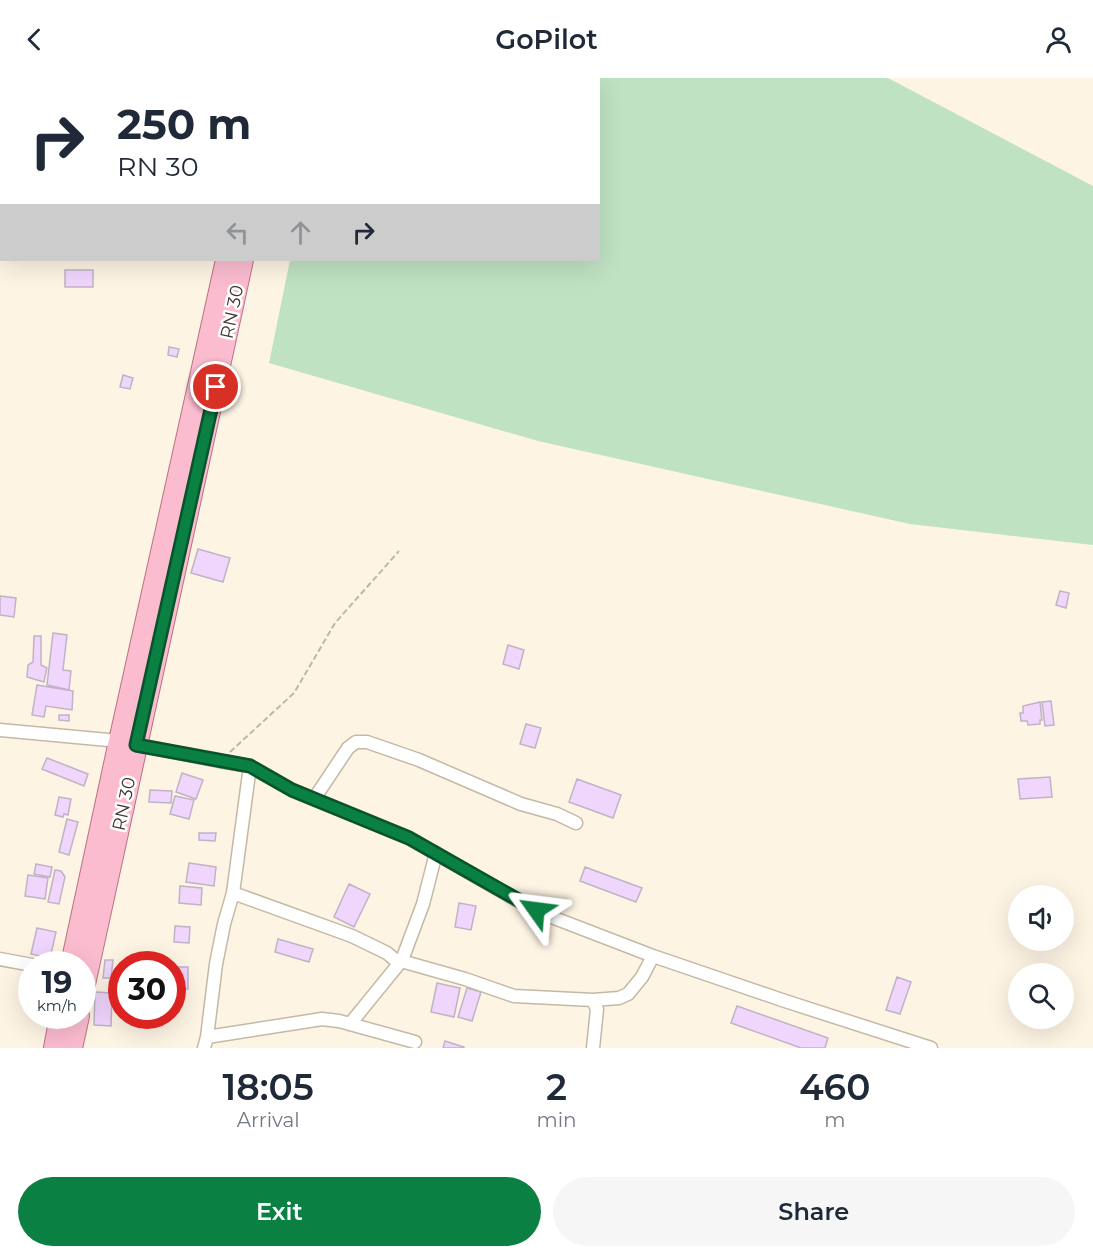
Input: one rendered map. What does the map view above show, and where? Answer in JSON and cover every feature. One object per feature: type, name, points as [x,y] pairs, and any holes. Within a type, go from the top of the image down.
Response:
[{"type":"main road","name":"RN 30","points":[[90,951],[127,743],[226,261]]},
{"type":"main road","name":"RN 30","points":[[74,951],[127,743],[243,261]]},
{"type":"main road","points":[[54,1048],[58,1029]]},
{"type":"main road","points":[[72,1048],[76,1029]]},
{"type":"street","points":[[0,730],[127,743],[250,766],[292,790],[409,838],[536,910],[653,956],[931,1048]]},
{"type":"street","points":[[314,799],[348,748],[356,742],[367,742],[419,760],[521,804],[557,814],[576,823]]},
{"type":"street","points":[[250,766],[233,893],[216,963],[206,1042],[322,1019],[350,1024],[415,1042]]},
{"type":"street","points":[[350,1024],[402,960],[423,904],[436,853]]},
{"type":"street","points":[[233,893],[352,936],[394,958],[514,996],[593,1000],[619,998],[628,994],[642,976],[653,956]]},
{"type":"street","points":[[0,958],[18,962]]},
{"type":"street","points":[[593,1000],[597,1009],[594,1048]]},
{"type":"path","points":[[219,762],[294,693],[334,623],[399,551]]},
{"type":"green space","points":[[600,78],[888,78],[1093,186],[1093,545],[910,524],[538,441],[269,363],[290,261],[600,261]]},
{"type":"building","points":[[65,270],[93,270],[93,287],[65,287]]},
{"type":"building","points":[[169,347],[179,349],[177,357],[168,355]]},
{"type":"building","points":[[123,375],[133,378],[130,389],[120,387]]},
{"type":"building","points":[[198,549],[230,558],[223,582],[191,573]]},
{"type":"building","points":[[1060,591],[1069,593],[1066,608],[1056,605]]},
{"type":"building","points":[[0,596],[16,598],[14,617],[0,615]]},
{"type":"building","points":[[53,633],[67,635],[63,670],[71,671],[69,690],[47,685]]},
{"type":"building","points":[[34,636],[41,636],[41,665],[47,668],[44,682],[27,677],[28,665],[33,662]]},
{"type":"building","points":[[508,645],[524,650],[519,669],[503,664]]},
{"type":"building","points":[[37,685],[73,691],[72,710],[46,706],[44,717],[32,715]]},
{"type":"building","points":[[1051,701],[1054,725],[1045,726],[1042,702]]},
{"type":"building","points":[[1040,702],[1042,720],[1040,724],[1028,725],[1027,721],[1021,721],[1020,713],[1023,713],[1023,706]]},
{"type":"building","points":[[59,715],[69,715],[69,721],[59,720]]},
{"type":"building","points":[[526,724],[541,728],[535,748],[520,744]]},
{"type":"building","points":[[47,758],[88,774],[84,786],[42,769]]},
{"type":"building","points":[[182,773],[203,780],[196,799],[176,792]]},
{"type":"building","points":[[1050,777],[1052,797],[1020,799],[1018,779]]},
{"type":"building","points":[[577,779],[621,795],[613,818],[569,802]]},
{"type":"building","points":[[150,790],[172,791],[171,803],[149,802]]},
{"type":"building","points":[[175,796],[194,800],[189,819],[170,814]]},
{"type":"building","points":[[59,797],[71,799],[68,815],[64,814],[63,817],[55,815]]},
{"type":"building","points":[[67,819],[78,822],[69,855],[59,852]]},
{"type":"building","points":[[199,833],[216,833],[215,841],[199,840]]},
{"type":"building","points":[[189,863],[216,867],[214,886],[186,882]]},
{"type":"building","points":[[36,864],[52,867],[50,877],[34,874]]},
{"type":"building","points":[[585,867],[642,888],[636,902],[580,881]]},
{"type":"building","points":[[55,870],[61,871],[65,877],[59,904],[48,902]]},
{"type":"building","points":[[28,875],[48,878],[45,899],[25,896]]},
{"type":"building","points":[[349,884],[370,894],[354,927],[334,917]]},
{"type":"building","points":[[180,886],[202,888],[201,905],[179,903]]},
{"type":"building","points":[[459,903],[476,906],[471,930],[455,927]]},
{"type":"building","points":[[175,926],[190,927],[189,943],[174,942]]},
{"type":"building","points":[[37,928],[56,932],[52,951],[32,951]]},
{"type":"building","points":[[278,939],[313,949],[309,962],[275,952]]},
{"type":"building","points":[[105,960],[108,960],[108,978],[103,978]]},
{"type":"building","points":[[186,967],[188,967],[188,989],[186,989]]},
{"type":"building","points":[[897,977],[911,982],[900,1014],[886,1010]]},
{"type":"building","points":[[437,983],[460,988],[454,1017],[431,1012]]},
{"type":"building","points":[[467,988],[481,992],[472,1021],[458,1017]]},
{"type":"building","points":[[96,992],[108,993],[108,1026],[96,1025]]},
{"type":"building","points":[[737,1006],[828,1038],[825,1048],[801,1048],[731,1023]]},
{"type":"building","points":[[445,1041],[464,1047],[464,1048],[443,1048]]},
{"type":"route","points":[[216,387],[136,745],[250,766],[292,790],[409,838],[536,910]]}]
